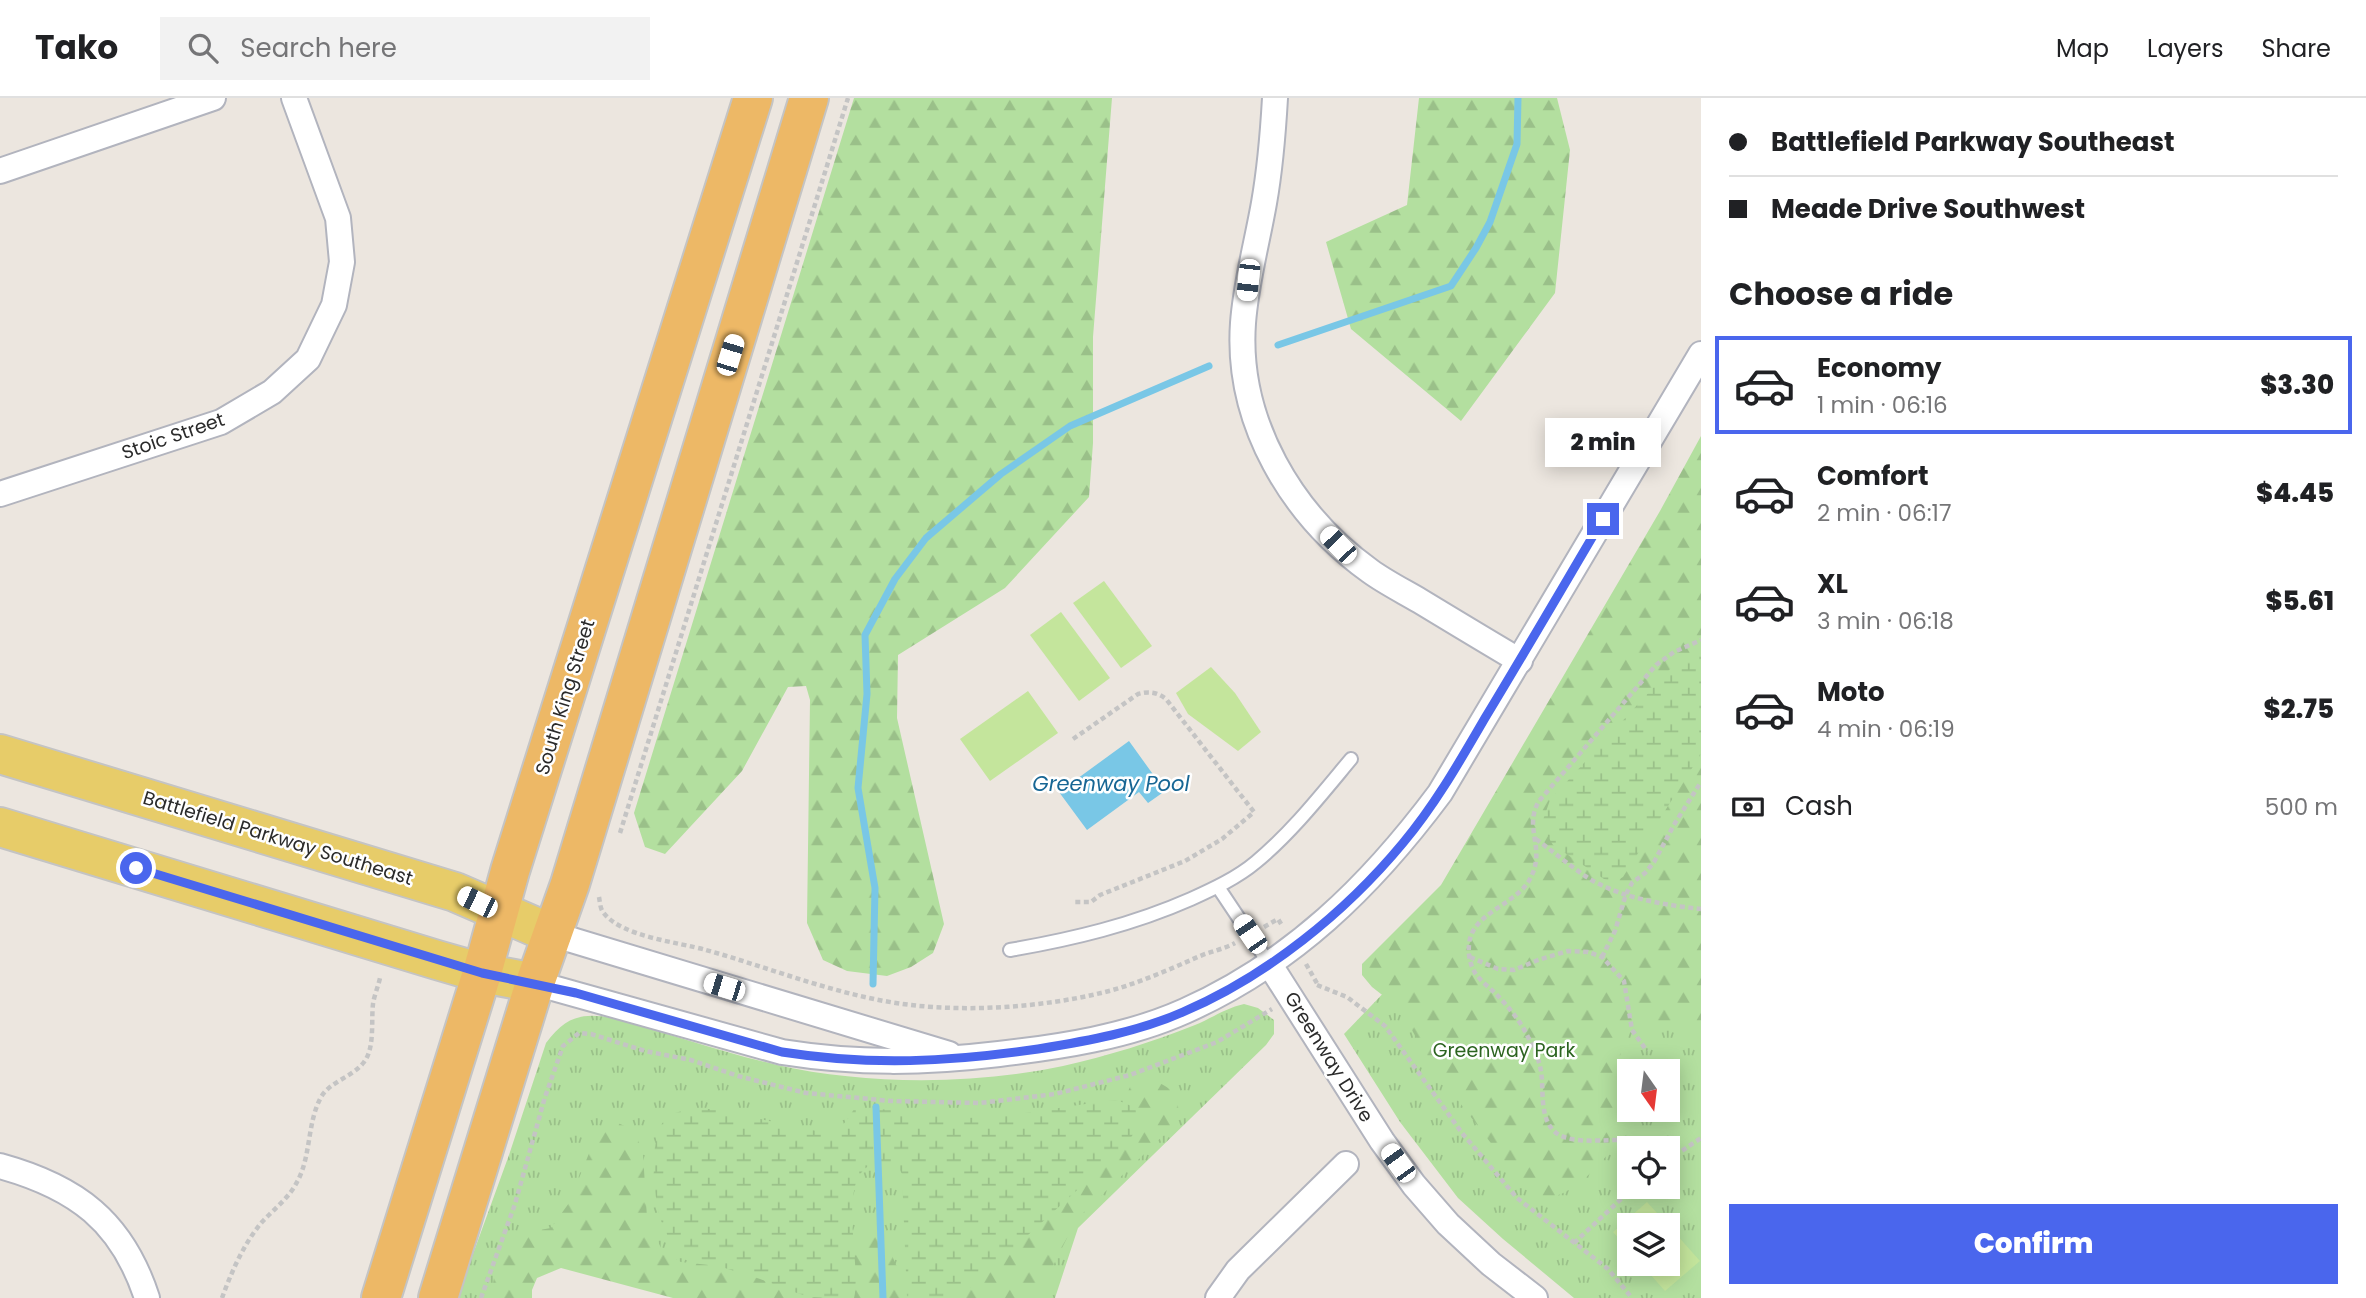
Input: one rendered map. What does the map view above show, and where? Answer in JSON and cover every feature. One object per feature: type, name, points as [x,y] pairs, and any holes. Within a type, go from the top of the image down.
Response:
[{"type":"highway","name":"South King Street","points":[[381,1298],[482,973],[510,871],[753,98]]},
{"type":"highway","points":[[438,1298],[535,983],[570,884],[809,98]]},
{"type":"main road","name":"Battlefield Parkway Southeast","points":[[0,754],[455,892],[552,934]]},
{"type":"main road","points":[[0,827],[482,973],[535,983]]},
{"type":"street","points":[[0,170],[213,98]]},
{"type":"street","name":"Stoic Street","points":[[0,494],[222,422],[272,392],[308,359],[334,305],[342,262],[338,218],[294,98]]},
{"type":"street","points":[[1275,98],[1264,202],[1248,280],[1243,325],[1245,375],[1251,407],[1264,442],[1284,481],[1311,517],[1338,545],[1371,572],[1520,661]]},
{"type":"street","points":[[535,983],[782,1052],[817,1058],[877,1062],[922,1062],[1069,1044],[1127,1031],[1183,1012],[1270,965],[1369,881],[1403,843],[1440,793],[1701,354]]},
{"type":"street","points":[[552,934],[963,1058]]},
{"type":"street","name":"Greenway Drive","points":[[1270,965],[1382,1142],[1414,1185],[1448,1224],[1491,1264],[1535,1298]]},
{"type":"street","points":[[1218,1298],[1238,1270],[1346,1164]]},
{"type":"street","points":[[0,1166],[44,1180],[75,1196],[98,1216],[122,1242],[140,1277],[147,1298]]},
{"type":"lane","points":[[1010,950],[1103,932],[1167,910],[1218,887],[1254,864],[1292,830],[1351,759]]},
{"type":"lane","points":[[1218,887],[1270,965]]},
{"type":"path","points":[[618,836],[848,98]]},
{"type":"path","points":[[1617,1140],[1560,1136],[1552,1130],[1544,1109],[1541,1069],[1536,1052],[1526,1032],[1474,972],[1469,957],[1472,931],[1518,894],[1531,879],[1538,861],[1531,822],[1539,801],[1656,665],[1674,652],[1701,640]]},
{"type":"path","points":[[1073,739],[1138,694],[1159,694],[1166,699],[1254,812],[1222,839],[1185,861],[1100,895],[1091,902],[1073,902]]},
{"type":"path","points":[[1602,957],[1632,883],[1654,862],[1701,782]]},
{"type":"path","points":[[1535,838],[1587,877],[1626,894],[1701,909]]},
{"type":"path","points":[[598,891],[602,911],[615,923],[634,932],[710,951],[863,996],[911,1005],[1001,1006],[1052,1002],[1101,993],[1226,948],[1278,919],[1318,985],[1347,997],[1385,1026],[1462,1133],[1517,1198],[1608,1269],[1632,1298]]},
{"type":"path","points":[[1469,957],[1498,969],[1514,970],[1568,951],[1588,952],[1602,957],[1623,981],[1632,1030],[1647,1051]]},
{"type":"path","points":[[222,1298],[230,1277],[260,1225],[291,1192],[299,1179],[314,1113],[321,1097],[332,1085],[357,1070],[367,1059],[373,1004],[380,978]]},
{"type":"path","points":[[481,1298],[515,1204],[545,1097],[563,1045],[579,1034],[591,1034],[645,1051],[691,1060],[738,1076],[806,1093],[891,1101],[980,1103],[1055,1094],[1130,1075],[1217,1042],[1318,985]]},
{"type":"path","points":[[1680,1152],[1701,1138]]},
{"type":"path","points":[[1574,1243],[1621,1199]]},
{"type":"green space","points":[[854,98],[1112,98],[1093,337],[1093,443],[1089,497],[1005,588],[898,655],[897,718],[944,924],[933,953],[911,967],[887,976],[847,971],[823,960],[807,923],[810,700],[806,686],[788,687],[742,771],[665,854],[645,847],[634,813]]},
{"type":"green space","points":[[1419,98],[1557,98],[1570,150],[1555,293],[1461,421],[1351,329],[1326,242],[1407,205]]},
{"type":"green space","name":"Greenway Park","points":[[1701,436],[1701,1023],[1662,1022],[1640,1026],[1630,1032],[1621,1049],[1620,1059],[1617,1059],[1617,1081],[1608,1154],[1590,1174],[1567,1191],[1551,1197],[1540,1196],[1530,1194],[1437,1073],[1399,1008],[1372,987],[1362,975],[1362,964],[1441,885],[1660,511]]},
{"type":"green space","points":[[1104,581],[1152,646],[1121,668],[1073,603]]},
{"type":"green space","points":[[1061,612],[1110,678],[1079,701],[1030,635]]},
{"type":"green space","points":[[1701,649],[1701,754],[1623,877],[1614,882],[1604,879],[1553,845],[1543,820],[1550,800],[1672,667],[1691,652]]},
{"type":"green space","points":[[1211,667],[1235,693],[1261,732],[1238,751],[1188,714],[1176,693]]},
{"type":"green space","points":[[1028,691],[1058,733],[990,781],[960,739]]},
{"type":"green space","name":"Greenway Park","points":[[1619,748],[1701,805],[1701,1298],[1574,1298],[1458,1198],[1400,1122],[1344,1034]]},
{"type":"green space","points":[[1244,1004],[1258,1008],[1274,1020],[1274,1034],[1266,1045],[1078,1228],[1055,1298],[729,1298],[510,1241],[492,1298],[457,1298],[546,1043],[560,1027],[575,1018],[612,1018],[735,1054],[811,1072],[920,1080],[993,1077],[1063,1066],[1163,1037]]},
{"type":"green space","points":[[1146,1080],[1164,1085],[1175,1096],[1178,1103],[1176,1119],[1171,1128],[1076,1220],[1037,1298],[673,1298],[561,1268],[537,1278],[532,1298],[491,1298],[499,1243],[505,1236],[551,1228],[569,1203],[596,1136],[603,1127],[616,1122],[635,1131],[643,1154],[647,1218],[661,1248],[668,1256],[681,1262],[709,1265],[730,1255],[845,1252],[863,1239],[879,1237],[885,1239],[896,1265],[909,1279],[1122,1105],[1130,1087]]},
{"type":"green space","points":[[1115,1100],[1127,1104],[1138,1114],[1137,1127],[1128,1142],[959,1298],[907,1298],[902,1174],[897,1164],[875,1163],[861,1173],[854,1189],[854,1298],[811,1297],[702,1260],[672,1241],[660,1218],[654,1183],[655,1147],[663,1122],[667,1117],[679,1112],[713,1109],[821,1132],[841,1126],[854,1109],[980,1117]]},
{"type":"green space","points":[[1647,1202],[1657,1213],[1635,1213]]},
{"type":"green space","points":[[1680,1238],[1700,1261],[1665,1291],[1652,1276],[1680,1276]]},
{"type":"water","name":"Greenway Pool","points":[[1129,741],[1165,791],[1148,803],[1139,792],[1087,830],[1059,792]]},
{"type":"waterway","points":[[1278,345],[1451,286],[1490,222],[1517,144],[1518,98]]},
{"type":"waterway","points":[[873,984],[875,888],[858,788],[867,694],[865,635],[895,579],[926,538],[1001,474],[1070,426],[1209,366]]},
{"type":"waterway","points":[[876,1107],[883,1298]]},
{"type":"route","points":[[136,868],[482,973],[535,983],[782,1052],[817,1058],[922,1062],[1069,1044],[1127,1031],[1183,1012],[1270,965],[1369,881],[1403,843],[1440,793],[1603,519]]}]
